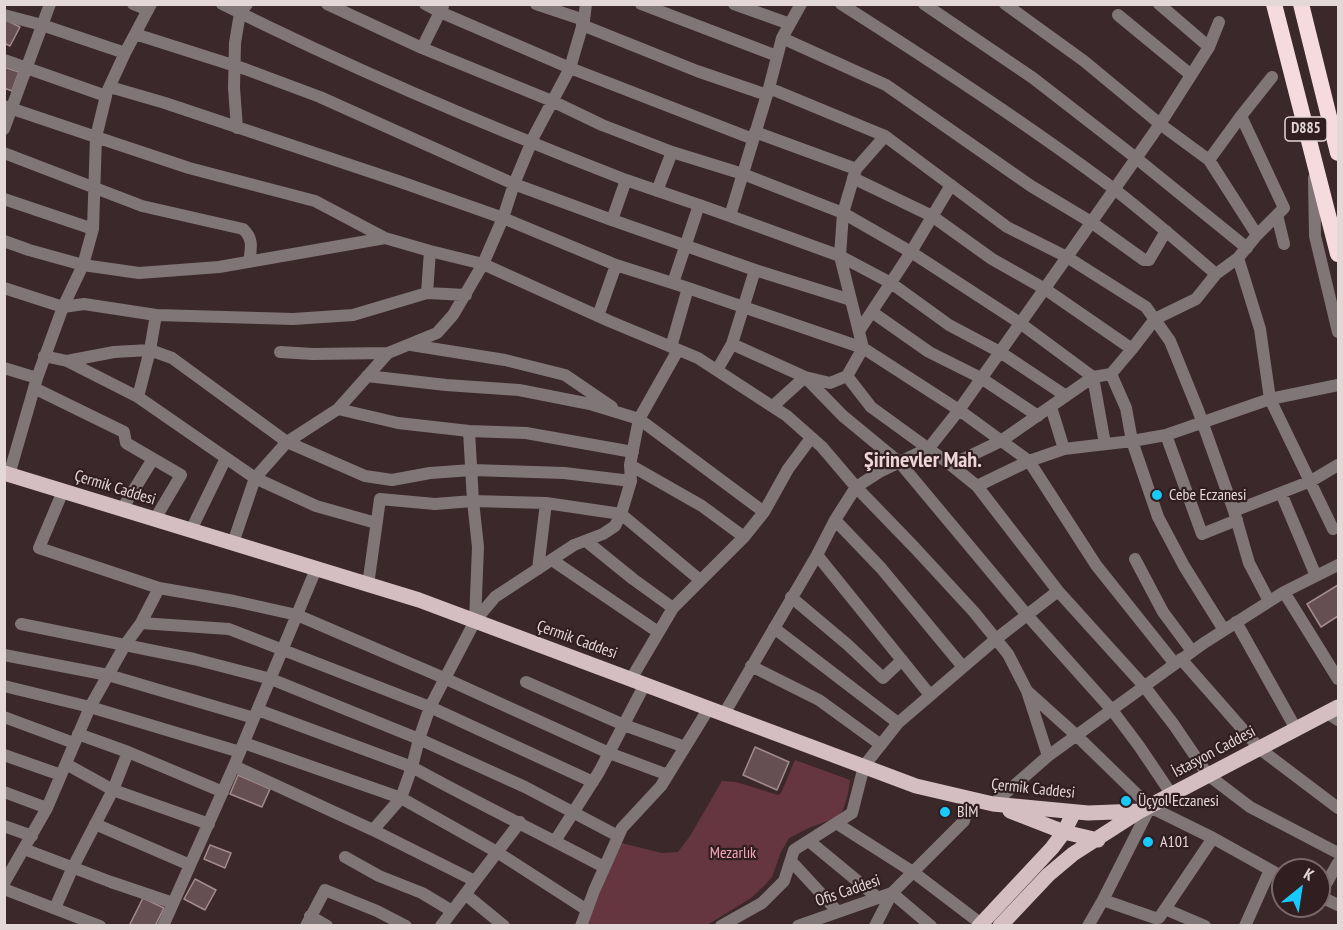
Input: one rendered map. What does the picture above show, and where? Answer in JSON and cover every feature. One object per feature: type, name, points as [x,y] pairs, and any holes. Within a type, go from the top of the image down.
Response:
[{"type":"highway","name":"D885","points":[[1274,4],[1338,254]]},
{"type":"highway","name":"D885","points":[[1301,4],[1335,121],[1338,153]]},
{"type":"main road","name":"Çermik Caddesi","points":[[7,474],[419,600],[916,786],[993,804],[1074,812],[1145,809]]},
{"type":"main road","name":"İstasyon Caddesi","points":[[1000,926],[1048,875],[1073,854],[1145,809],[1296,729],[1334,713]]},
{"type":"main road","points":[[993,804],[1064,832],[1098,840]]},
{"type":"main road","points":[[980,924],[1043,859],[1064,832],[1074,812]]},
{"type":"street","points":[[4,129],[9,108],[27,68],[50,4]]},
{"type":"street","points":[[7,474],[44,356],[63,307],[83,265],[93,229],[96,137],[108,91],[149,7],[133,4]]},
{"type":"street","points":[[222,4],[244,9],[285,36],[531,143],[626,180],[840,256],[891,283],[949,325],[1000,352],[1066,396]]},
{"type":"street","points":[[327,4],[422,48],[552,101],[602,125],[672,152],[743,174],[843,213],[911,252],[1020,323],[1092,377],[1105,444]]},
{"type":"street","points":[[425,4],[442,8],[570,68],[855,173],[932,216],[1132,349]]},
{"type":"street","points":[[536,4],[697,71],[768,92],[885,136],[1007,227],[1067,257],[1146,308],[1170,341],[1236,516],[1249,563],[1269,601]]},
{"type":"street","points":[[280,352],[388,353],[437,333],[453,315],[483,264],[531,143],[570,68],[586,4]]},
{"type":"street","points":[[641,4],[777,57]]},
{"type":"street","points":[[734,4],[790,24]]},
{"type":"street","points":[[730,216],[782,38],[801,4]]},
{"type":"street","points":[[841,4],[1005,111],[1114,189],[1216,274]]},
{"type":"street","points":[[924,4],[1033,78],[1247,248]]},
{"type":"street","points":[[1005,4],[1083,61],[1160,124],[1209,160],[1257,235]]},
{"type":"street","points":[[1159,4],[1209,47]]},
{"type":"street","points":[[422,48],[442,8]]},
{"type":"street","points":[[237,128],[235,43],[244,9]]},
{"type":"street","points":[[4,15],[42,25],[125,53]]},
{"type":"street","points":[[1118,15],[1191,75]]},
{"type":"street","points":[[724,714],[856,487],[881,471],[929,448],[1045,289],[1160,124],[1209,47],[1219,22]]},
{"type":"street","points":[[135,34],[234,66],[320,98],[514,184],[685,246],[851,300]]},
{"type":"street","points":[[782,38],[886,85],[1031,186],[1091,222],[1144,260],[1149,260],[1166,231]]},
{"type":"street","points":[[4,60],[108,91],[165,103],[503,218],[616,265],[863,348],[958,410],[1029,461],[1096,565],[1178,661],[1260,749],[1338,808]]},
{"type":"street","points":[[1209,160],[1272,77]]},
{"type":"street","points":[[9,108],[189,168],[315,201],[385,238],[483,264],[698,358],[787,416],[822,447],[856,487],[974,612],[1008,654],[1027,691],[1048,756]]},
{"type":"street","points":[[951,465],[1001,441],[1092,377],[1111,374],[1155,319],[1196,298],[1216,274],[1238,258],[1284,208],[1241,116]]},
{"type":"street","points":[[732,344],[805,377],[830,383],[848,376],[863,348],[840,256],[843,213],[855,173],[885,136]]},
{"type":"street","points":[[657,191],[672,152]]},
{"type":"street","points":[[4,153],[142,206],[243,230],[248,233],[252,241],[249,262]]},
{"type":"street","points":[[1314,159],[1315,236],[1338,332]]},
{"type":"street","points":[[612,220],[626,180]]},
{"type":"street","points":[[859,331],[911,252],[951,185]]},
{"type":"street","points":[[4,199],[93,229]]},
{"type":"street","points":[[673,283],[699,205]]},
{"type":"street","points":[[1277,215],[1284,244]]},
{"type":"street","points":[[4,241],[83,265],[139,273],[219,267],[385,238]]},
{"type":"street","points":[[428,293],[430,251]]},
{"type":"street","points":[[1238,258],[1260,329],[1270,399],[1333,529]]},
{"type":"street","points":[[598,316],[616,265]]},
{"type":"street","points":[[717,370],[732,344],[755,270]]},
{"type":"street","points":[[4,288],[63,307],[84,304],[156,315],[293,319],[353,315],[428,293],[466,295]]},
{"type":"street","points":[[373,830],[401,798],[430,707],[475,621],[495,597],[574,545],[603,534],[615,526],[631,481],[630,465],[639,419],[675,349],[688,288]]},
{"type":"street","points":[[872,312],[929,352],[981,378],[1038,416]]},
{"type":"street","points":[[138,397],[156,315]]},
{"type":"street","points":[[411,345],[505,360],[565,375],[623,414]]},
{"type":"street","points":[[67,361],[114,352],[150,350],[172,358],[287,442],[365,476],[393,480],[472,470],[564,473],[631,481]]},
{"type":"street","points":[[232,543],[255,478],[287,442],[338,409],[388,353]]},
{"type":"street","points":[[44,356],[67,361],[138,397],[255,478],[316,506],[376,524]]},
{"type":"street","points":[[4,368],[124,432],[126,443],[181,475],[155,519]]},
{"type":"street","points":[[1111,374],[1126,408],[1132,441],[1158,517],[1224,630]]},
{"type":"street","points":[[368,376],[519,390],[590,404],[639,419],[764,512]]},
{"type":"street","points":[[848,376],[871,406],[977,486],[1058,591],[1144,686],[1208,775],[1250,807],[1338,853]]},
{"type":"street","points":[[773,406],[805,377]]},
{"type":"street","points":[[805,377],[843,416],[900,463],[1027,615],[1112,710],[1172,795]]},
{"type":"street","points":[[977,486],[1029,461],[1064,449],[1166,435],[1270,399],[1338,385]]},
{"type":"street","points":[[1051,407],[1064,449]]},
{"type":"street","points":[[338,409],[398,423],[469,431],[526,434],[633,452]]},
{"type":"street","points":[[469,431],[478,547],[475,621]]},
{"type":"street","points":[[1166,435],[1202,534],[1281,493],[1311,481],[1338,465]]},
{"type":"street","points":[[555,841],[593,782],[624,725],[658,632],[673,608],[744,537],[764,512],[788,469],[811,438]]},
{"type":"street","points":[[191,530],[226,458]]},
{"type":"street","points":[[122,509],[153,459]]},
{"type":"street","points":[[630,465],[702,506],[744,537]]},
{"type":"street","points":[[63,491],[39,548],[159,588],[297,615],[444,678],[609,753],[668,775]]},
{"type":"street","points":[[1281,493],[1316,576]]},
{"type":"street","points":[[368,585],[380,499],[435,504],[473,501],[546,503],[621,514],[700,580]]},
{"type":"street","points":[[538,569],[546,503]]},
{"type":"street","points":[[835,520],[881,568],[963,667]]},
{"type":"street","points":[[585,541],[673,608]]},
{"type":"street","points":[[817,555],[930,695]]},
{"type":"street","points":[[1135,559],[1163,612],[1192,651]]},
{"type":"street","points":[[552,560],[658,632]]},
{"type":"street","points":[[993,804],[1048,756],[1192,651],[1284,592],[1338,565]]},
{"type":"street","points":[[163,926],[242,748],[316,569]]},
{"type":"street","points":[[4,883],[9,864],[24,849],[47,808],[90,707],[125,645],[141,623],[159,588]]},
{"type":"street","points":[[721,926],[762,903],[784,881],[794,850],[852,813],[864,766],[898,723],[996,639],[1058,591]]},
{"type":"street","points":[[1284,592],[1338,680]]},
{"type":"street","points":[[791,597],[883,678],[902,660]]},
{"type":"street","points":[[1236,622],[1296,729]]},
{"type":"street","points":[[141,623],[229,628],[430,707],[593,782]]},
{"type":"street","points":[[21,624],[194,659],[271,679],[419,739],[525,788],[618,836]]},
{"type":"street","points":[[774,628],[898,723]]},
{"type":"street","points":[[4,655],[108,675],[256,714],[412,766],[604,867]]},
{"type":"street","points":[[751,666],[819,700],[881,745]]},
{"type":"street","points":[[526,682],[624,725],[685,747]]},
{"type":"street","points":[[4,686],[242,748],[401,798],[497,852],[587,910]]},
{"type":"street","points":[[1027,691],[1076,735],[1145,809],[1213,838],[1270,870],[1245,926]]},
{"type":"street","points":[[581,926],[622,828],[661,786],[709,708]]},
{"type":"street","points":[[4,717],[128,752],[223,792]]},
{"type":"street","points":[[55,908],[73,867],[113,790],[128,752]]},
{"type":"street","points":[[4,755],[63,769],[113,790],[209,824]]},
{"type":"street","points":[[234,766],[373,830],[475,881]]},
{"type":"street","points":[[4,792],[47,808]]},
{"type":"street","name":"Ofis Caddesi","points":[[798,926],[892,893],[964,821],[971,799]]},
{"type":"street","points":[[1094,923],[1145,809]]},
{"type":"street","points":[[441,926],[520,822]]},
{"type":"street","points":[[836,823],[914,872],[980,924]]},
{"type":"street","points":[[95,824],[190,865]]},
{"type":"street","points":[[4,826],[32,836]]},
{"type":"street","points":[[1103,900],[1160,918],[1213,838]]},
{"type":"street","points":[[809,841],[878,898]]},
{"type":"street","points":[[24,849],[173,903]]},
{"type":"street","points":[[345,857],[378,876],[422,893],[452,911]]},
{"type":"street","points":[[791,861],[838,912]]},
{"type":"street","points":[[4,889],[100,926]]},
{"type":"street","points":[[327,926],[308,921],[325,890],[377,911],[406,926]]},
{"type":"street","points":[[877,925],[892,893],[932,926]]},
{"type":"street","points":[[465,894],[504,926]]},
{"type":"street","points":[[1165,909],[1205,926]]},
{"type":"green space","name":"Mezarlık","points":[[795,760],[850,780],[843,810],[836,818],[789,838],[772,877],[751,898],[707,925],[586,926],[621,843],[662,853],[678,852],[722,781],[736,782],[778,795],[781,793]]},
{"type":"building","points":[[4,19],[20,27],[10,46],[4,43]]},
{"type":"building","points":[[4,67],[19,72],[12,91],[4,88]]},
{"type":"building","points":[[1338,585],[1338,616],[1321,627],[1307,604]]},
{"type":"building","points":[[755,747],[789,762],[777,790],[743,775]]},
{"type":"building","points":[[238,775],[270,789],[262,807],[230,794]]},
{"type":"building","points":[[210,845],[231,853],[225,868],[204,859]]},
{"type":"building","points":[[195,879],[216,890],[205,910],[184,899]]},
{"type":"building","points":[[143,898],[164,908],[155,926],[129,926]]},
{"type":"place","name":"Cebe Eczanesi","points":[[1157,495]]},
{"type":"place","name":"Üçyol Eczanesi","points":[[1126,801]]},
{"type":"place","name":"BİM","points":[[945,812]]},
{"type":"place","name":"A101","points":[[1148,842]]},
{"type":"district","name":"Şirinevler Mah.","points":[[923,461]]}]
